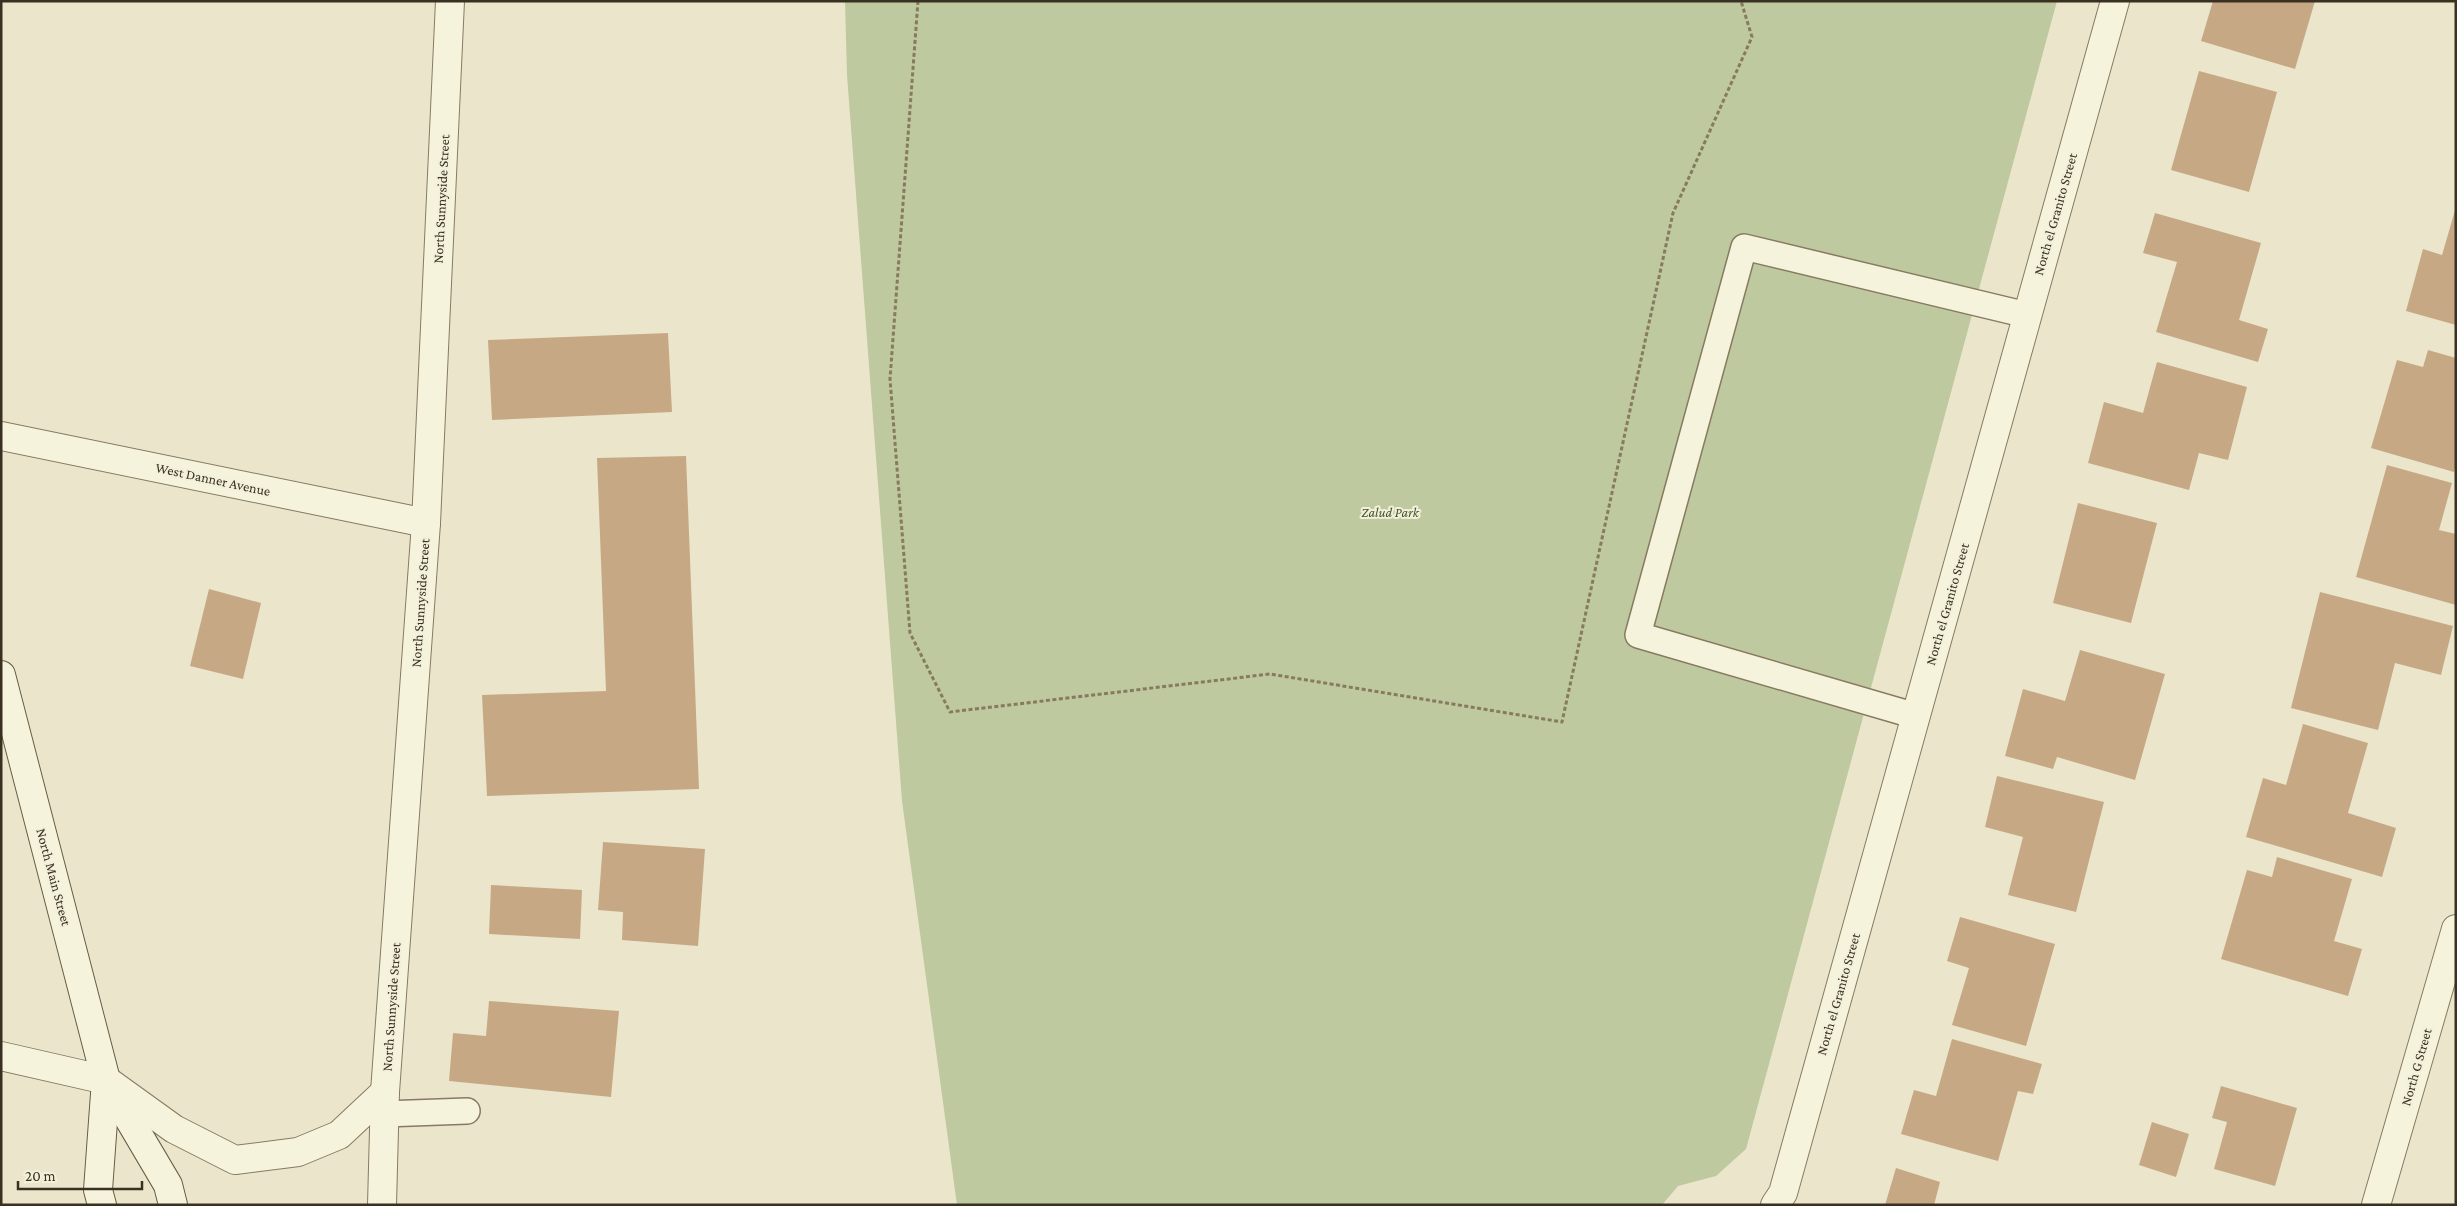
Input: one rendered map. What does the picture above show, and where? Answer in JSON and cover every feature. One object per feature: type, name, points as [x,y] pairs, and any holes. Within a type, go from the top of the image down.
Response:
[{"type":"street","name":"North Sunnyside Street","points":[[382,1205],[385,1103],[426,523],[450,1]]},
{"type":"street","name":"North el Granito Street","points":[[1776,1205],[1783,1193],[2115,1]]},
{"type":"street","name":"West Danner Avenue","points":[[1,436],[426,523]]},
{"type":"street","name":"North Main Street","points":[[1,675],[106,1080],[168,1186],[173,1205]]},
{"type":"street","name":"North G Street","points":[[2376,1205],[2456,929]]},
{"type":"street","points":[[1,1056],[106,1080],[174,1129],[235,1160],[298,1152],[339,1135],[385,1103]]},
{"type":"street","name":"North Main Street","points":[[102,1205],[98,1190],[106,1080]]},
{"type":"lane","points":[[1916,716],[1638,635],[1744,247],[2027,315]]},
{"type":"lane","points":[[385,1103],[467,1111]]},
{"type":"path","points":[[918,1],[890,378],[910,633],[950,712],[1270,674],[1562,722],[1673,214],[1752,37],[1741,1]]},
{"type":"green space","name":"Zalud Park","points":[[845,1],[2057,1],[1746,1149],[1716,1176],[1678,1186],[1662,1205],[957,1205],[902,801],[847,75]]},
{"type":"building","points":[[2213,1],[2315,1],[2295,69],[2201,41]]},
{"type":"building","points":[[2199,71],[2277,92],[2249,192],[2171,170]]},
{"type":"building","points":[[2456,207],[2456,325],[2406,311],[2423,249],[2442,255]]},
{"type":"building","points":[[2155,213],[2261,243],[2239,320],[2268,329],[2258,362],[2156,332],[2177,262],[2143,253]]},
{"type":"building","points":[[668,333],[672,412],[492,420],[488,340]]},
{"type":"building","points":[[2428,350],[2456,358],[2456,464],[2454,472],[2371,448],[2397,360],[2423,367]]},
{"type":"building","points":[[2157,362],[2247,387],[2228,460],[2199,453],[2189,490],[2088,463],[2104,402],[2143,413]]},
{"type":"building","points":[[686,456],[699,789],[487,796],[482,695],[606,691],[597,458]]},
{"type":"building","points":[[2387,465],[2452,483],[2439,530],[2456,534],[2456,605],[2356,577]]},
{"type":"building","points":[[2078,503],[2157,523],[2131,623],[2053,603]]},
{"type":"building","points":[[209,589],[261,603],[243,679],[190,666]]},
{"type":"building","points":[[2320,592],[2453,626],[2441,675],[2395,663],[2378,730],[2291,708]]},
{"type":"building","points":[[2080,650],[2165,674],[2135,780],[2057,757],[2053,769],[2005,756],[2023,689],[2065,701]]},
{"type":"building","points":[[2303,724],[2368,743],[2348,813],[2396,828],[2382,877],[2246,837],[2263,778],[2286,785]]},
{"type":"building","points":[[1997,776],[2104,802],[2076,912],[2008,895],[2023,837],[1985,827]]},
{"type":"building","points":[[603,842],[705,849],[698,946],[622,940],[623,912],[598,910]]},
{"type":"building","points":[[2277,857],[2352,879],[2334,941],[2362,949],[2348,996],[2221,959],[2247,870],[2272,877]]},
{"type":"building","points":[[491,885],[582,890],[580,939],[489,934]]},
{"type":"building","points":[[1960,917],[2055,944],[2026,1046],[1952,1025],[1969,968],[1947,961]]},
{"type":"building","points":[[489,1001],[619,1011],[611,1097],[449,1081],[453,1033],[486,1036]]},
{"type":"building","points":[[1952,1039],[2042,1064],[2033,1094],[2018,1091],[1998,1161],[1901,1134],[1914,1090],[1936,1096]]},
{"type":"building","points":[[2221,1086],[2297,1108],[2275,1186],[2214,1169],[2227,1122],[2212,1118]]},
{"type":"building","points":[[2152,1122],[2189,1134],[2176,1177],[2139,1165]]},
{"type":"building","points":[[1896,1168],[1940,1182],[1934,1205],[1885,1205]]}]
